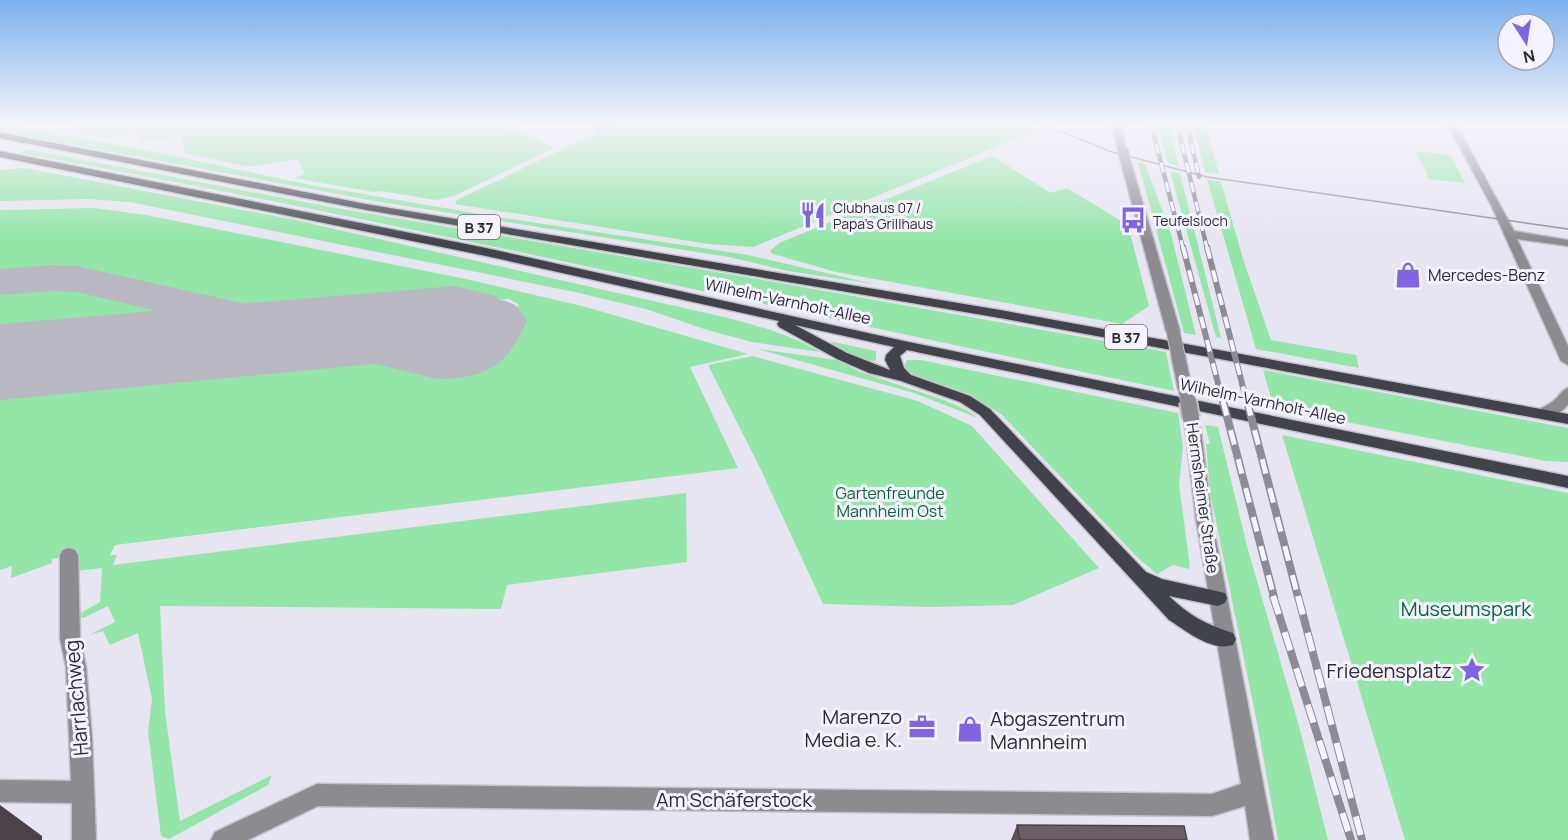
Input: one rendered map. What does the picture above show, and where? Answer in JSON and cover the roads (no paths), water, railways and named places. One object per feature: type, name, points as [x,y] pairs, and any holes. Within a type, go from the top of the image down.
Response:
[{"type":"main road","name":"Wilhelm-Varnholt-Allee","points":[[45,163],[463,248],[904,345],[1568,482]]},
{"type":"main road","name":"Wilhelm-Varnholt-Allee","points":[[140,163],[356,206],[979,310],[1568,419]]},
{"type":"main road","points":[[770,316],[863,366],[955,395],[985,412],[1176,614],[1203,632],[1226,639]]},
{"type":"main road","points":[[904,345],[893,355],[892,360],[898,371],[906,378]]},
{"type":"main road","points":[[1536,476],[1568,472]]},
{"type":"main road","points":[[1140,577],[1158,585],[1218,598]]},
{"type":"street","name":"Hermsheimer Straße","points":[[1127,163],[1173,332],[1199,457],[1198,480],[1202,509],[1262,840]]},
{"type":"street","points":[[1473,163],[1493,198],[1568,360]]},
{"type":"street","points":[[1509,234],[1568,243]]},
{"type":"street","points":[[1541,414],[1559,405],[1568,393]]},
{"type":"street","name":"Harrlachweg","points":[[69,555],[70,638],[76,667],[84,792],[84,840]]},
{"type":"street","name":"Am Schäferstock","points":[[222,840],[317,795],[1212,805],[1235,799],[1253,790]]},
{"type":"street","points":[[0,791],[84,792]]},
{"type":"tram line","points":[[1155,163],[1207,177],[1568,229]]},
{"type":"railway","points":[[1161,163],[1183,248]]},
{"type":"railway","points":[[1186,163],[1207,248]]},
{"type":"railway","points":[[1196,163],[1199,177]]},
{"type":"railway","points":[[1183,247],[1223,403]]},
{"type":"railway","points":[[1207,247],[1247,403]]},
{"type":"railway","points":[[1223,401],[1274,597]]},
{"type":"railway","points":[[1247,401],[1298,597]]},
{"type":"railway","points":[[1273,596],[1351,840]]},
{"type":"railway","points":[[1298,596],[1362,840]]},
{"type":"place","name":"Clubhaus 07 / Papa's Grillhaus","points":[[813,215]]},
{"type":"place","name":"Teufelsloch","points":[[1133,220]]},
{"type":"place","name":"Mercedes-Benz","points":[[1408,275]]},
{"type":"place","name":"Friedensplatz","points":[[1472,670]]},
{"type":"place","name":"Marenzo Media e. K.","points":[[922,727]]},
{"type":"place","name":"Abgaszentrum Mannheim","points":[[970,729]]},
{"type":"park label","name":"Gartenfreunde Mannheim Ost","points":[[890,502]]},
{"type":"park label","name":"Museumspark","points":[[1466,608]]}]
